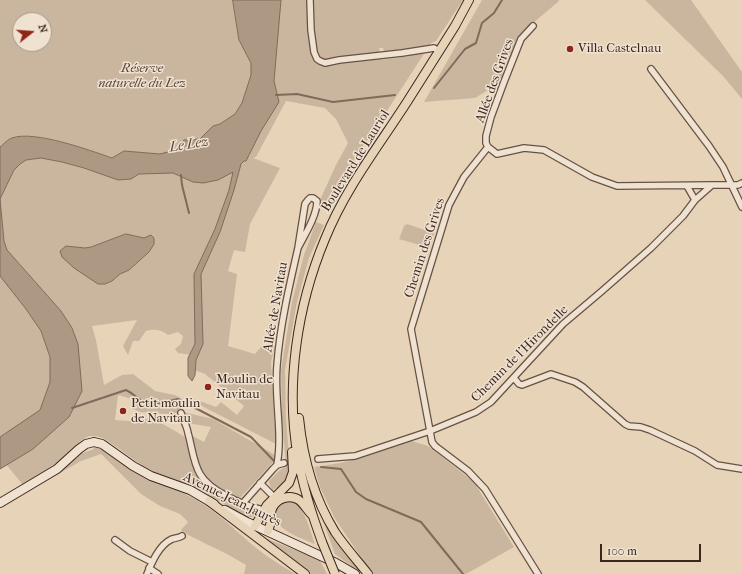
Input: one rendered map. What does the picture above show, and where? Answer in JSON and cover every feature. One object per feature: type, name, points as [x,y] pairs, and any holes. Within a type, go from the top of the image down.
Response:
[{"type":"main road","name":"Boulevard de Lauriol","points":[[335,574],[312,515],[298,457],[293,405],[294,365],[297,333],[314,270],[333,221],[350,189],[458,21],[469,0]]},
{"type":"main road","points":[[297,333],[299,416],[308,469],[320,504],[332,526],[368,574]]},
{"type":"main road","points":[[255,526],[289,483],[293,472],[288,414],[293,405]]},
{"type":"main road","name":"Avenue Jean Jaurès","points":[[0,503],[53,472],[86,444],[94,442],[102,444],[133,466],[151,476],[190,490],[255,526],[336,563],[354,574]]},
{"type":"main road","points":[[276,499],[287,497],[294,498],[301,502],[312,515]]},
{"type":"main road","points":[[209,501],[305,574]]},
{"type":"main road","points":[[267,509],[271,521],[268,531]]},
{"type":"street","points":[[310,0],[311,30],[314,52],[317,59],[325,63],[434,48],[439,51]]},
{"type":"street","name":"Allée des Grives","points":[[488,146],[486,143],[491,117],[504,82],[521,39],[533,26]]},
{"type":"street","points":[[651,69],[722,167],[742,208]]},
{"type":"street","points":[[488,146],[497,154],[524,148],[544,150],[592,177],[617,186],[731,185],[742,183]]},
{"type":"street","name":"Chemin des Grives","points":[[488,146],[464,177],[449,204],[411,329],[432,442],[435,446],[468,471],[484,489],[538,574]]},
{"type":"street","name":"Chemin de l'Hirondelle","points":[[318,459],[355,456],[430,431],[476,412],[490,402],[514,378],[563,324],[602,291],[683,216],[694,200],[712,185]]},
{"type":"street","points":[[687,186],[694,200]]},
{"type":"street","name":"Allée de Navitau","points":[[277,466],[280,447],[277,366],[284,311],[298,248],[305,204],[308,200],[313,198],[317,201],[316,208],[307,231],[298,248]]},
{"type":"street","points":[[514,378],[519,384],[522,385],[552,374],[575,382],[583,386],[625,424],[650,430],[700,453],[717,465],[742,469]]},
{"type":"street","points":[[181,413],[200,475],[210,485],[221,492],[243,502],[267,509]]},
{"type":"street","points":[[243,502],[277,466],[284,463]]},
{"type":"street","points":[[260,483],[276,499]]},
{"type":"street","points":[[158,574],[148,571],[152,562],[167,543],[182,536]]},
{"type":"street","points":[[115,540],[130,551],[152,562]]},
{"type":"green space","name":"Réserve naturelle du Lez","points":[[0,0],[233,0],[239,40],[251,63],[251,75],[242,103],[235,114],[220,124],[213,126],[200,139],[184,140],[175,150],[160,154],[125,151],[112,158],[90,150],[47,139],[22,136],[8,140],[0,147]]},
{"type":"green space","points":[[275,0],[463,0],[436,41],[431,43],[357,155],[330,204],[320,200],[348,143],[336,119],[325,108],[286,101],[256,157],[253,158],[280,168],[250,224],[245,252],[234,250],[228,271],[237,274],[228,346],[255,354],[262,346],[275,346],[271,362],[276,444],[194,402],[194,399],[216,407],[221,402],[237,415],[244,406],[205,374],[189,368],[188,358],[191,355],[178,353],[175,349],[181,344],[183,336],[178,332],[168,335],[157,330],[146,331],[139,341],[133,341],[128,355],[123,346],[137,320],[92,326],[104,385],[122,375],[133,374],[155,391],[175,395],[182,399],[180,415],[140,412],[131,408],[132,399],[118,395],[115,420],[129,421],[161,417],[161,423],[187,438],[194,468],[202,482],[217,494],[228,500],[241,507],[257,512],[256,516],[251,517],[243,515],[182,482],[144,467],[103,438],[96,436],[89,436],[82,440],[61,460],[23,485],[5,463],[34,443],[78,344],[72,328],[61,311],[7,250],[4,241],[0,199],[14,170],[26,160],[41,158],[84,168],[118,180],[131,179],[139,174],[173,173],[193,182],[218,180]],"holes":[[[379,48],[383,48],[384,52],[409,49],[410,56],[381,60]],[[126,234],[144,238],[149,252],[129,270],[105,284],[98,283],[74,268],[66,246],[85,248],[91,247]]]},
{"type":"green space","points":[[482,0],[559,0],[520,34],[501,82],[475,98],[424,102]]},
{"type":"green space","points":[[645,0],[691,0],[742,72],[742,99],[723,76]]},
{"type":"green space","points":[[316,222],[324,225],[309,258],[297,302],[285,370],[286,418],[290,468],[282,485],[272,490],[269,481],[286,466],[282,419],[281,371],[292,302],[304,255]]},
{"type":"green space","points":[[407,224],[434,233],[430,248],[399,239],[404,226]]},
{"type":"green space","points":[[0,276],[41,331],[50,357],[50,382],[40,410],[0,437]]},
{"type":"green space","points":[[183,412],[213,419],[275,455],[276,459],[240,498],[218,488],[205,476],[197,459],[191,435],[204,442],[211,427],[187,423]]},
{"type":"green space","points":[[412,441],[428,446],[474,482],[514,547],[466,574],[372,574],[334,517],[320,487],[314,467],[341,463]]},
{"type":"green space","points":[[96,447],[147,478],[184,493],[205,505],[261,552],[295,574],[244,574],[246,565],[181,530],[188,522],[180,514],[160,506],[141,494],[101,454],[81,461],[53,477],[82,453]]},
{"type":"green space","points":[[290,501],[295,503],[303,512],[315,544],[297,536],[283,528],[278,523],[276,512],[278,507],[285,502]]},
{"type":"green space","points":[[319,510],[364,574],[335,554]]},
{"type":"green space","points":[[267,539],[319,559],[327,574],[310,574],[267,541]]},
{"type":"water","name":"Le Lez","points":[[233,0],[281,0],[274,81],[279,102],[261,131],[246,161],[241,164],[220,232],[201,274],[203,344],[196,360],[195,375],[192,381],[188,376],[188,358],[195,344],[194,274],[215,229],[229,190],[233,172],[218,180],[203,183],[193,182],[173,173],[139,174],[131,179],[118,180],[84,168],[41,158],[26,160],[14,170],[0,199],[0,147],[12,138],[22,136],[62,142],[112,158],[124,151],[160,154],[175,150],[184,140],[200,139],[213,126],[220,124],[235,114],[242,103],[251,75],[251,63],[239,40]]},
{"type":"water","points":[[0,199],[4,241],[7,250],[61,311],[72,328],[78,344],[82,391],[69,417],[33,449],[0,469],[0,437],[40,410],[50,382],[50,357],[41,331],[0,276]]},
{"type":"water","points":[[126,234],[144,238],[151,235],[154,238],[154,244],[149,252],[129,270],[105,284],[98,284],[74,268],[62,257],[60,251],[66,246],[85,248],[91,247]]},
{"type":"waterway","points":[[434,88],[465,49],[476,43],[482,23],[494,13],[502,0]]},
{"type":"waterway","points":[[276,95],[297,94],[333,102],[395,95]]},
{"type":"waterway","points":[[181,175],[189,213]]},
{"type":"waterway","points":[[72,408],[126,390],[142,401],[150,404],[178,399],[251,437],[276,463]]},
{"type":"waterway","points":[[321,467],[341,469],[356,492],[366,499],[421,522],[463,574]]},
{"type":"place","name":"Villa Castelnau","points":[[570,49]]},
{"type":"place","name":"Moulin de Navitau","points":[[208,387]]},
{"type":"place","name":"Petit moulin de Navitau","points":[[123,411]]}]
